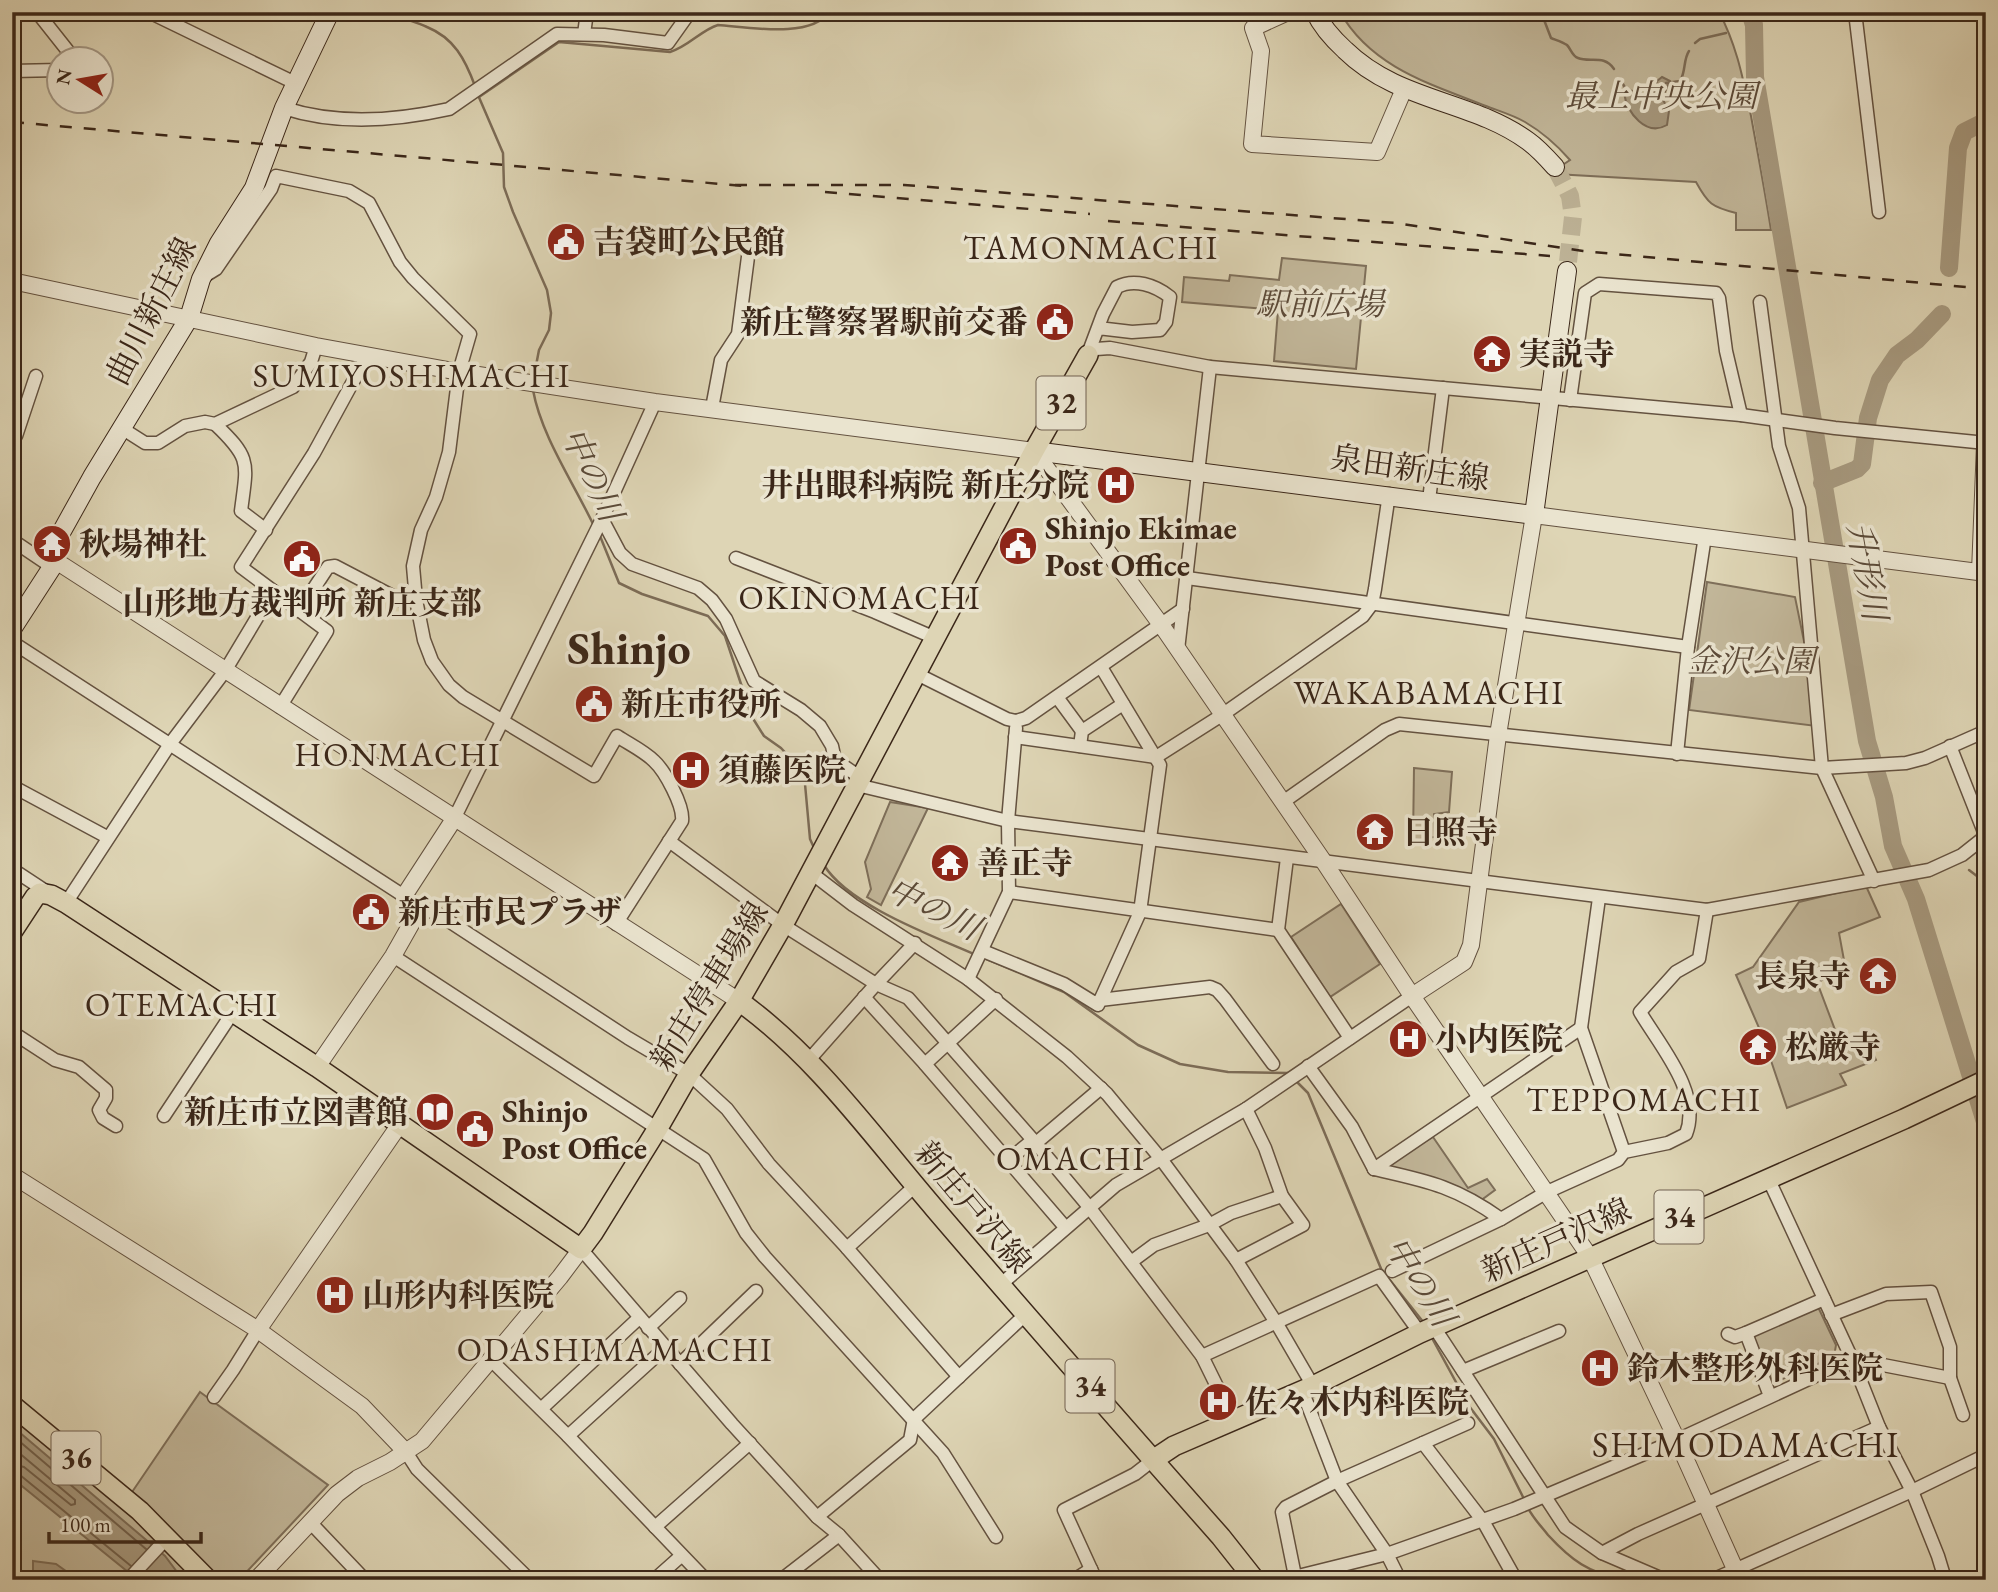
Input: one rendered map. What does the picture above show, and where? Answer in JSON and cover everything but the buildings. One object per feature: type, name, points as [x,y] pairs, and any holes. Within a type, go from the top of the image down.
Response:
[{"type":"main road","name":"曲川新庄線","points":[[12,629],[54,564],[57,540],[92,477],[188,318],[201,278],[219,243],[254,188],[284,108],[330,12]]},
{"type":"main road","points":[[1315,12],[1329,35],[1368,70],[1404,89],[1500,124],[1527,140],[1555,167]]},
{"type":"main road","points":[[1534,514],[1567,271]]},
{"type":"main road","name":"新庄停車場線","points":[[581,1250],[689,1074],[739,1001],[783,925],[1034,451],[1088,355]]},
{"type":"main road","name":"泉田新庄線","points":[[1034,451],[1534,514]]},
{"type":"main road","points":[[12,932],[34,897],[40,893],[59,899],[317,1067],[581,1250]]},
{"type":"main road","name":"新庄戸沢線","points":[[739,1001],[762,1017],[841,1096],[915,1186],[1255,1580]]},
{"type":"main road","name":"新庄戸沢線","points":[[1153,1460],[1174,1446],[1307,1388],[1427,1330],[1986,1080]]},
{"type":"main road","name":"36","points":[[12,1405],[140,1511],[208,1580]]},
{"type":"street","points":[[37,12],[64,46]]},
{"type":"street","points":[[149,12],[295,83]]},
{"type":"street","points":[[584,34],[587,12]]},
{"type":"street","points":[[284,108],[304,115],[369,120],[449,109],[557,34],[584,34],[668,43],[690,12]]},
{"type":"street","points":[[1288,12],[1253,28],[1261,51],[1252,144],[1377,152],[1404,89]]},
{"type":"street","points":[[1855,12],[1879,212]]},
{"type":"street","points":[[12,71],[46,70]]},
{"type":"street","points":[[201,278],[216,269],[271,189],[276,176],[349,191],[369,203],[400,262],[470,334],[459,372],[449,452],[436,498],[421,530],[414,566],[416,600],[424,640],[432,661],[449,685],[463,697],[594,776],[617,736],[656,763],[680,803],[682,821],[616,924]]},
{"type":"street","points":[[712,408],[721,360],[738,334],[749,249]]},
{"type":"street","points":[[12,281],[316,346],[459,372],[1034,451],[1162,625],[1590,1257],[1738,1575]]},
{"type":"street","points":[[1088,355],[1098,328],[1117,287],[1134,282],[1162,291],[1170,297],[1166,322],[1160,330],[1132,332],[1098,328]]},
{"type":"street","points":[[1570,400],[1585,293],[1590,288],[1599,284],[1716,293],[1741,415]]},
{"type":"street","points":[[1760,302],[1779,420],[1779,446],[1799,508],[1801,548],[1826,768],[1874,881]]},
{"type":"street","points":[[215,424],[293,387],[311,362],[316,346]]},
{"type":"street","points":[[1088,355],[1096,349],[1110,348],[1210,367],[1741,415],[1835,428],[1985,443]]},
{"type":"street","points":[[280,707],[327,631],[242,567],[314,453],[367,356]]},
{"type":"street","points":[[1178,650],[1210,367]]},
{"type":"street","points":[[16,436],[36,376]]},
{"type":"street","points":[[1429,500],[1443,388]]},
{"type":"street","points":[[404,895],[454,819],[503,723],[601,521],[655,401]]},
{"type":"street","points":[[1000,1284],[1116,1185],[1245,1109],[1464,962],[1471,945],[1498,735],[1534,514],[1983,573],[1986,419]]},
{"type":"street","points":[[123,429],[145,443],[158,443],[185,426],[205,422],[215,424],[236,444],[247,466],[241,511],[266,530]]},
{"type":"street","points":[[1015,737],[1156,757],[1222,715],[1351,626],[1372,604],[1389,494]]},
{"type":"street","points":[[601,521],[620,553],[632,564],[698,589],[712,600],[726,619],[754,681],[801,710],[820,726],[832,746],[835,760],[859,782],[1007,821],[1707,910],[1929,870],[1962,855],[1986,837],[1950,746]]},
{"type":"street","points":[[1676,754],[1688,647],[1705,536]]},
{"type":"street","points":[[12,540],[225,671],[739,1001]]},
{"type":"street","points":[[736,558],[935,638]]},
{"type":"street","points":[[299,611],[328,567],[335,566],[400,600],[416,600]]},
{"type":"street","points":[[1187,578],[1688,647]]},
{"type":"street","points":[[12,869],[59,899],[107,837],[170,744],[225,671],[273,591]]},
{"type":"street","points":[[917,674],[1016,721],[1026,718],[1183,610]]},
{"type":"street","points":[[12,642],[404,895],[419,910],[435,912],[628,1038],[689,1074],[727,1109],[769,1164],[847,1248],[959,1377]]},
{"type":"street","points":[[981,955],[1065,984],[1098,1005],[1140,912],[1160,765],[1101,667]]},
{"type":"street","points":[[1057,697],[1082,731],[1080,746]]},
{"type":"street","points":[[1082,731],[1124,704]]},
{"type":"street","points":[[968,979],[1009,892],[1007,821],[1016,721]]},
{"type":"street","points":[[1283,802],[1385,730],[1399,724],[1826,768],[1887,765],[1925,758],[1986,731]]},
{"type":"street","points":[[12,786],[107,837]]},
{"type":"street","points":[[669,841],[783,925],[876,984],[908,998],[1035,1141],[1089,1207],[1202,1356],[1233,1419]]},
{"type":"street","points":[[1287,858],[1278,929],[1350,1038]]},
{"type":"street","points":[[816,861],[853,905],[968,979],[1068,1057],[1101,1088],[1161,1159],[1236,1260],[1277,1324],[1307,1388],[1337,1480],[1387,1554],[1399,1580]]},
{"type":"street","points":[[1009,892],[1278,929]]},
{"type":"street","points":[[1599,898],[1580,1028],[1624,1152]]},
{"type":"street","points":[[317,1067],[393,956],[419,910]]},
{"type":"street","points":[[1392,1271],[1501,1219],[1547,1192],[1618,1160],[1624,1152],[1668,1143],[1686,1134],[1691,1121],[1688,1091],[1640,1012],[1676,972],[1699,959],[1707,910]]},
{"type":"street","points":[[808,1061],[915,943]]},
{"type":"street","points":[[393,956],[705,1159],[746,1233],[943,1452],[996,1537]]},
{"type":"street","points":[[1100,1000],[1210,987],[1225,999],[1273,1064]]},
{"type":"street","points":[[864,997],[1065,1227]]},
{"type":"street","points":[[925,1064],[996,999]]},
{"type":"street","points":[[163,1116],[233,1012]]},
{"type":"street","points":[[1374,1169],[1580,1028]]},
{"type":"street","points":[[12,1032],[55,1060],[79,1067],[99,1082],[106,1090],[106,1098],[99,1110],[103,1118],[116,1126]]},
{"type":"street","points":[[1303,1069],[1352,1127],[1374,1169],[1442,1185],[1469,1197],[1501,1219]]},
{"type":"street","points":[[1007,1161],[1101,1088]]},
{"type":"street","points":[[1236,1260],[1303,1225],[1282,1196],[1265,1148],[1245,1109]]},
{"type":"street","points":[[214,1397],[400,1124]]},
{"type":"street","points":[[12,1175],[258,1330],[362,1406],[406,1452],[417,1469],[530,1580]]},
{"type":"street","points":[[1768,1178],[1852,1360],[1879,1427],[1912,1491],[1938,1556],[1944,1579]]},
{"type":"street","points":[[847,1248],[915,1186]]},
{"type":"street","points":[[1131,1262],[1154,1245],[1209,1225],[1231,1213],[1282,1196]]},
{"type":"street","points":[[256,1580],[347,1485],[422,1441],[581,1250],[817,1517],[839,1535],[880,1580]]},
{"type":"street","points":[[1202,1356],[1379,1276],[1463,1371],[1542,1497],[1565,1527],[1602,1553],[1665,1580]]},
{"type":"street","points":[[680,1364],[756,1292]]},
{"type":"street","points":[[1831,1315],[1886,1294],[1931,1292],[1950,1347],[1950,1378],[1963,1415]]},
{"type":"street","points":[[541,1409],[643,1323],[680,1298]]},
{"type":"street","points":[[1728,1334],[1735,1337],[1746,1333],[1824,1299]]},
{"type":"street","points":[[817,1517],[910,1440],[914,1419],[1026,1314]]},
{"type":"street","points":[[1463,1371],[1559,1331]]},
{"type":"street","points":[[1746,1333],[1770,1396]]},
{"type":"street","points":[[568,1436],[665,1348]]},
{"type":"street","points":[[491,1360],[706,1580]]},
{"type":"street","points":[[1282,1580],[1387,1554],[1483,1521],[1677,1440],[1852,1360],[1950,1378]]},
{"type":"street","points":[[1295,1576],[1282,1512],[1286,1507],[1337,1480],[1468,1423]]},
{"type":"street","points":[[1602,1553],[1638,1534],[1879,1427]]},
{"type":"street","points":[[654,1527],[750,1443]]},
{"type":"street","points":[[1423,1443],[1483,1521],[1516,1580]]},
{"type":"street","points":[[1712,1580],[1738,1575],[1760,1557],[1912,1491],[1986,1455]]},
{"type":"street","points":[[1074,1580],[1094,1574],[1064,1510],[1135,1474],[1153,1460]]},
{"type":"street","points":[[310,1522],[365,1580]]},
{"type":"street","points":[[781,1580],[839,1535]]},
{"type":"street","points":[[128,1580],[167,1538]]},
{"type":"street","points":[[654,1580],[681,1556]]},
{"type":"green space","name":"最上中央公園","points":[[1340,12],[1719,12],[1735,50],[1742,76],[1771,230],[1736,230],[1736,213],[1712,204],[1696,182],[1555,174],[1555,170],[1570,160],[1543,134],[1516,117],[1423,81],[1385,60],[1353,31]]},
{"type":"green space","name":"駅前広場","points":[[1282,258],[1366,266],[1356,369],[1274,361],[1278,310],[1182,302],[1184,277],[1229,281],[1230,275],[1279,280]]},
{"type":"green space","name":"金沢公園","points":[[1707,582],[1795,597],[1818,710],[1816,726],[1689,710]]},
{"type":"green space","points":[[1414,768],[1452,772],[1449,812],[1434,814],[1435,837],[1413,840]]},
{"type":"green space","points":[[890,802],[928,808],[881,905],[867,897],[871,889],[865,862]]},
{"type":"green space","points":[[1866,886],[1880,917],[1839,933],[1846,971],[1817,982],[1840,1043],[1865,1035],[1876,1060],[1840,1074],[1846,1085],[1787,1108],[1763,1037],[1736,975],[1753,967],[1799,902]]},
{"type":"green space","points":[[1341,904],[1380,964],[1330,997],[1291,937]]},
{"type":"green space","points":[[1433,1137],[1468,1188],[1487,1179],[1495,1190],[1480,1201],[1385,1165]]},
{"type":"green space","points":[[1811,1308],[1819,1309],[1836,1345],[1834,1357],[1773,1383],[1751,1334]]},
{"type":"green space","points":[[200,1392],[328,1485],[239,1580],[216,1580],[130,1495]]},
{"type":"green space","points":[[12,1415],[178,1555],[198,1580],[12,1580]]},
{"type":"water","points":[[1662,77],[1670,81],[1662,98],[1669,111],[1667,125],[1652,128],[1633,115],[1624,93],[1627,90],[1640,92],[1645,98],[1653,97],[1657,81]]},
{"type":"water","points":[[12,1426],[165,1556],[183,1580],[134,1580],[128,1572],[12,1478]]},
{"type":"water","points":[[33,1561],[56,1564],[77,1579],[33,1580]]},
{"type":"waterway","name":"中の川","points":[[390,12],[427,27],[451,43],[463,58],[475,86]]},
{"type":"waterway","points":[[479,97],[559,42],[670,52],[718,25],[794,29],[808,26],[829,12]]},
{"type":"waterway","points":[[1541,12],[1551,38],[1567,45],[1576,57],[1601,60],[1614,69]]},
{"type":"waterway","name":"升形川","points":[[1750,12],[1754,25],[1755,77],[1867,741],[1884,797],[1893,846],[1916,899],[1986,1125]]},
{"type":"waterway","points":[[1695,43],[1700,39],[1726,33]]},
{"type":"waterway","points":[[1666,83],[1680,81],[1689,51]]},
{"type":"waterway","points":[[1620,79],[1627,91]]},
{"type":"waterway","name":"中の川","points":[[478,95],[503,153],[504,187],[547,290],[551,313],[549,330],[539,350],[534,376]]},
{"type":"waterway","points":[[1949,268],[1958,148],[1964,132],[1986,121]]},
{"type":"waterway","points":[[1822,483],[1857,469],[1862,464],[1868,418],[1880,380],[1897,355],[1917,340],[1942,314]]},
{"type":"waterway","name":"中の川","points":[[533,390],[550,441],[593,524]]},
{"type":"waterway","name":"中の川","points":[[600,536],[619,583],[642,594],[708,616],[725,636],[752,717],[764,736],[781,748],[804,773],[810,839],[815,850]]},
{"type":"waterway","name":"中の川","points":[[824,865],[836,880],[871,906],[915,929],[976,955]]},
{"type":"waterway","points":[[1969,870],[1986,883]]},
{"type":"waterway","name":"中の川","points":[[982,957],[1064,992],[1138,1045],[1180,1064],[1228,1072],[1289,1073]]},
{"type":"waterway","name":"中の川","points":[[1296,1081],[1308,1093],[1382,1271]]},
{"type":"waterway","name":"中の川","points":[[1389,1279],[1424,1323]]},
{"type":"waterway","name":"中の川","points":[[1432,1338],[1469,1406],[1494,1439],[1524,1499]]},
{"type":"waterway","name":"中の川","points":[[1528,1508],[1548,1535],[1573,1559],[1590,1569],[1623,1580]]},
{"type":"tunnel","points":[[1555,167],[1570,196],[1573,217],[1567,271]]},
{"type":"railway","points":[[12,122],[744,186]]},
{"type":"railway","points":[[735,185],[904,185],[1396,223],[1583,251],[1986,289]]},
{"type":"railway","points":[[825,192],[1090,214]]},
{"type":"railway","points":[[1108,221],[1550,256]]},
{"type":"place","name":"吉袋町公民館","points":[[566,242]]},
{"type":"place","name":"新庄警察署駅前交番","points":[[1055,322]]},
{"type":"place","name":"実説寺","points":[[1492,354]]},
{"type":"place","name":"井出眼科病院 新庄分院","points":[[1116,485]]},
{"type":"place","name":"秋場神社","points":[[52,544]]},
{"type":"place","name":"Shinjo Ekimae Post Office","points":[[1018,546]]},
{"type":"place","name":"山形地方裁判所 新庄支部","points":[[302,559]]},
{"type":"place","name":"新庄市役所","points":[[594,704]]},
{"type":"place","name":"須藤医院","points":[[691,770]]},
{"type":"place","name":"日照寺","points":[[1375,832]]},
{"type":"place","name":"善正寺","points":[[950,863]]},
{"type":"place","name":"新庄市民プラザ","points":[[371,912]]},
{"type":"place","name":"長泉寺","points":[[1878,976]]},
{"type":"place","name":"小内医院","points":[[1408,1039]]},
{"type":"place","name":"松厳寺","points":[[1758,1047]]},
{"type":"place","name":"新庄市立図書館","points":[[435,1112]]},
{"type":"place","name":"Shinjo Post Office","points":[[475,1129]]},
{"type":"place","name":"山形内科医院","points":[[335,1295]]},
{"type":"place","name":"鈴木整形外科医院","points":[[1600,1368]]},
{"type":"place","name":"佐々木内科医院","points":[[1218,1402]]},
{"type":"district","name":"TAMONMACHI","points":[[1091,247]]},
{"type":"district","name":"SUMIYOSHIMACHI","points":[[412,375]]},
{"type":"district","name":"OKINOMACHI","points":[[860,597]]},
{"type":"district","name":"Shinjo","points":[[629,648]]},
{"type":"district","name":"WAKABAMACHI","points":[[1429,692]]},
{"type":"district","name":"HONMACHI","points":[[398,754]]},
{"type":"district","name":"OTEMACHI","points":[[182,1004]]},
{"type":"district","name":"TEPPOMACHI","points":[[1644,1099]]},
{"type":"district","name":"OMACHI","points":[[1071,1158]]},
{"type":"district","name":"ODASHIMAMACHI","points":[[615,1349]]},
{"type":"district","name":"SHIMODAMACHI","points":[[1746,1445]]}]
